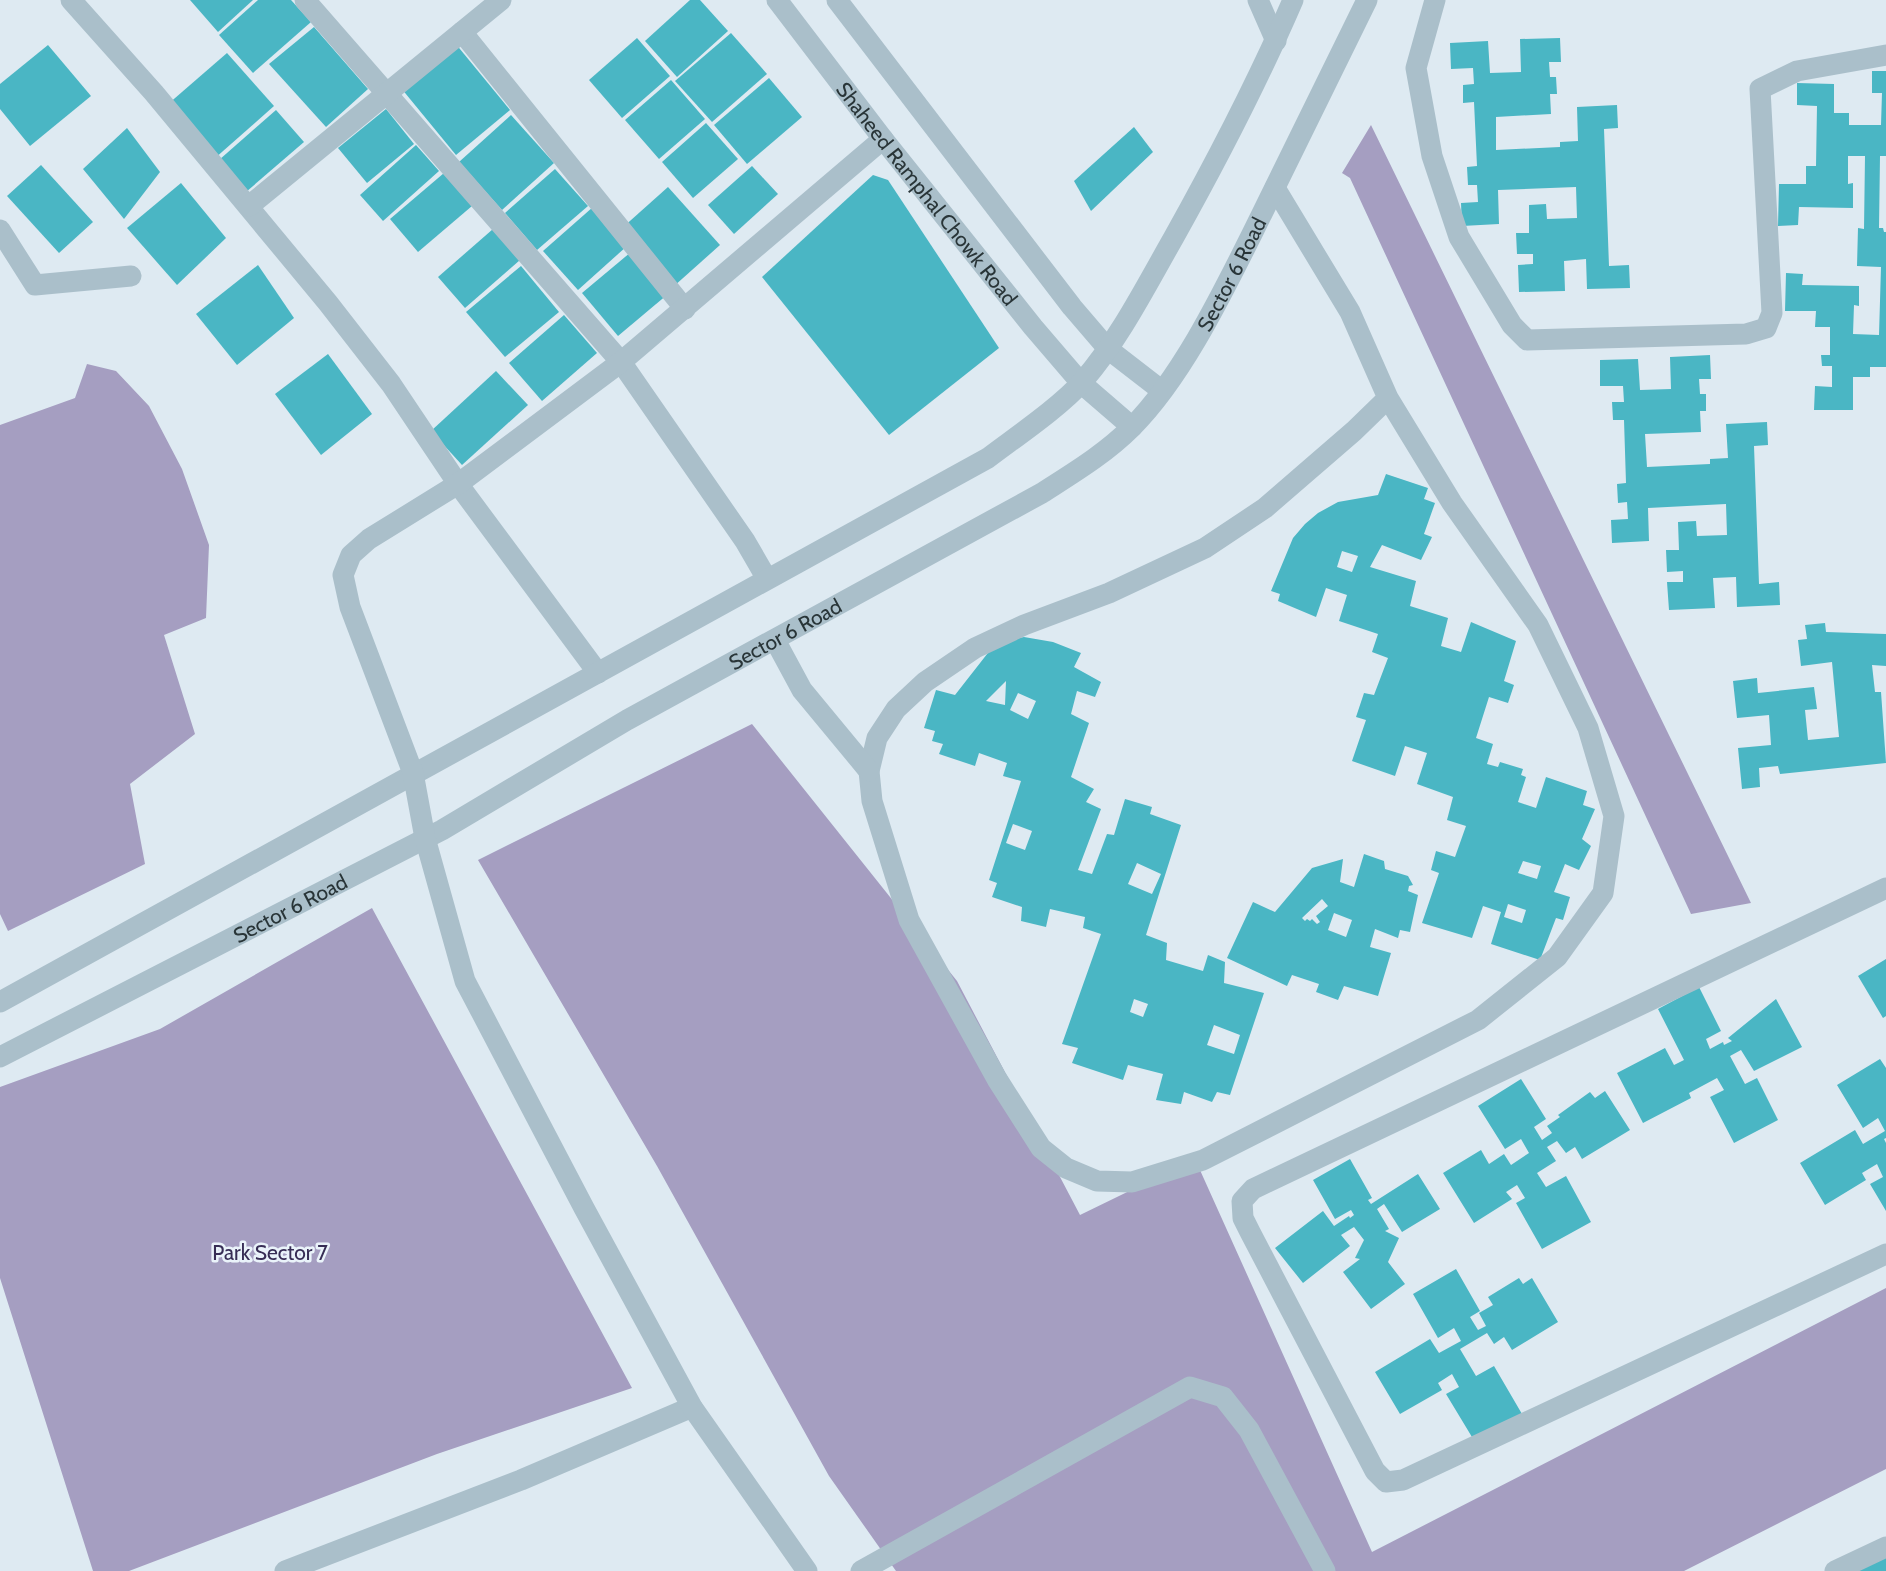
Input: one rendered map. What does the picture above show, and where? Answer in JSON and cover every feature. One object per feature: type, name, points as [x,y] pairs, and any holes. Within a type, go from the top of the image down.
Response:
[{"type":"street","points":[[71,0],[154,93],[328,303],[391,384],[458,484],[598,673]]},
{"type":"street","points":[[304,0],[621,362],[738,531],[767,579]]},
{"type":"street","points":[[249,206],[501,0]]},
{"type":"street","name":"Shaheed Ramphal Chowk Road","points":[[777,0],[883,139],[1081,383],[1132,427]]},
{"type":"street","points":[[837,0],[1072,307],[1108,349],[1161,390]]},
{"type":"street","points":[[1258,0],[1276,41]]},
{"type":"street","points":[[0,1002],[988,458],[1081,383],[1108,349],[1138,302],[1220,154],[1276,41],[1293,0]]},
{"type":"street","name":"Sector 6 Road","points":[[0,1057],[425,838],[627,720],[1042,493],[1093,460],[1132,427],[1161,390],[1204,325],[1367,0]]},
{"type":"street","points":[[1435,0],[1416,68],[1432,156],[1459,237],[1512,325],[1527,340],[1746,334],[1766,328],[1772,313],[1760,89],[1797,71],[1886,55]]},
{"type":"street","points":[[462,33],[685,309]]},
{"type":"street","points":[[807,1571],[692,1407],[465,981],[425,838],[413,773],[350,607],[343,575],[351,555],[369,539],[458,484],[621,362],[883,139]]},
{"type":"street","points":[[1275,188],[1350,312],[1388,398],[1452,503],[1538,625],[1588,728],[1614,816],[1603,893],[1557,957],[1478,1020],[1203,1160],[1132,1182],[1097,1181],[1066,1168],[1041,1149],[997,1079],[909,920],[872,802],[869,771],[877,738],[896,709],[925,682],[975,648],[1024,625],[1109,593],[1205,548],[1265,508],[1388,398]]},
{"type":"street","points":[[0,230],[35,285],[131,276]]},
{"type":"street","points":[[775,640],[802,691],[869,771]]},
{"type":"street","points":[[1886,888],[1253,1189],[1242,1201],[1243,1218],[1250,1232],[1375,1471],[1386,1482],[1402,1480],[1886,1254]]},
{"type":"street","points":[[861,1571],[1190,1387],[1223,1398],[1249,1430],[1325,1571]]},
{"type":"street","points":[[285,1571],[521,1480],[692,1407]]},
{"type":"street","points":[[1835,1571],[1886,1547]]},
{"type":"green space","points":[[1371,125],[1751,903],[1691,914],[1350,178],[1342,173]]},
{"type":"green space","points":[[87,364],[116,371],[149,406],[182,469],[209,545],[206,618],[164,635],[195,734],[130,784],[145,864],[8,931],[0,914],[0,425],[75,398]]},
{"type":"green space","points":[[752,724],[957,981],[1080,1215],[1195,1159],[1372,1552],[1886,1288],[1886,1469],[1684,1571],[896,1571],[829,1476],[657,1166],[478,860]]},
{"type":"green space","name":"Park Sector 7","points":[[372,908],[632,1388],[437,1454],[129,1571],[93,1571],[0,1278],[0,1087],[160,1029]]},
{"type":"building","points":[[190,0],[253,0],[218,32]]},
{"type":"building","points":[[258,0],[291,0],[311,22],[253,73],[219,35]]},
{"type":"building","points":[[690,0],[700,0],[728,31],[677,77],[645,41]]},
{"type":"building","points":[[314,27],[368,89],[326,127],[269,64]]},
{"type":"building","points":[[731,33],[767,74],[712,122],[675,81]]},
{"type":"building","points":[[637,38],[670,76],[622,118],[589,80]]},
{"type":"building","points":[[1560,38],[1561,62],[1549,62],[1550,77],[1556,77],[1557,94],[1550,94],[1551,114],[1496,117],[1496,150],[1560,147],[1560,142],[1578,141],[1577,107],[1617,105],[1618,128],[1604,129],[1609,266],[1629,265],[1630,288],[1587,289],[1586,259],[1564,261],[1565,291],[1519,292],[1518,265],[1533,264],[1533,254],[1517,254],[1516,233],[1529,233],[1529,205],[1546,204],[1547,219],[1577,218],[1576,187],[1498,190],[1499,224],[1462,226],[1461,203],[1478,202],[1477,185],[1468,185],[1467,167],[1477,166],[1474,102],[1463,103],[1463,85],[1474,84],[1473,68],[1451,69],[1450,43],[1488,41],[1490,73],[1521,72],[1520,39]]},
{"type":"building","points":[[455,43],[510,110],[456,155],[401,88]]},
{"type":"building","points":[[48,45],[91,96],[30,146],[0,109],[0,84]]},
{"type":"building","points":[[227,53],[274,106],[214,159],[167,105]]},
{"type":"building","points":[[1872,71],[1886,71],[1886,156],[1880,156],[1879,228],[1886,232],[1886,367],[1870,367],[1870,377],[1853,377],[1853,410],[1814,410],[1815,386],[1832,387],[1832,366],[1822,366],[1821,355],[1830,355],[1830,327],[1815,327],[1816,311],[1785,311],[1786,273],[1803,274],[1802,285],[1859,286],[1859,306],[1854,305],[1853,334],[1879,335],[1881,267],[1857,266],[1858,228],[1864,229],[1865,156],[1848,156],[1848,184],[1853,183],[1853,208],[1799,207],[1798,225],[1778,226],[1779,184],[1806,184],[1806,166],[1816,166],[1817,106],[1797,105],[1797,83],[1834,84],[1834,113],[1849,113],[1849,125],[1881,125],[1882,93],[1872,93]]},
{"type":"building","points":[[769,78],[802,117],[747,164],[714,125]]},
{"type":"building","points":[[671,80],[705,119],[659,159],[625,120]]},
{"type":"building","points":[[386,109],[414,144],[367,183],[338,148]]},
{"type":"building","points":[[276,110],[304,142],[246,192],[219,160]]},
{"type":"building","points":[[511,115],[554,163],[502,210],[459,162]]},
{"type":"building","points":[[706,123],[738,159],[693,198],[662,162]]},
{"type":"building","points":[[1134,127],[1153,152],[1091,211],[1074,181]]},
{"type":"building","points":[[127,128],[160,172],[124,219],[83,169]]},
{"type":"building","points":[[416,145],[439,171],[383,221],[360,195]]},
{"type":"building","points":[[41,165],[93,222],[59,253],[7,196]]},
{"type":"building","points":[[752,166],[778,194],[734,234],[708,205]]},
{"type":"building","points":[[555,169],[588,206],[537,250],[505,213]]},
{"type":"building","points":[[444,173],[472,206],[418,252],[390,219]]},
{"type":"building","points":[[873,175],[888,180],[999,348],[889,435],[762,277]]},
{"type":"building","points":[[181,183],[226,238],[177,285],[127,228]]},
{"type":"building","points":[[668,187],[720,245],[673,287],[621,229]]},
{"type":"building","points":[[593,207],[627,246],[578,290],[543,251]]},
{"type":"building","points":[[493,229],[520,260],[465,308],[438,277]]},
{"type":"building","points":[[631,252],[668,294],[618,336],[582,293]]},
{"type":"building","points":[[258,265],[294,318],[237,365],[196,314]]},
{"type":"building","points":[[521,266],[559,312],[505,357],[466,312]]},
{"type":"building","points":[[564,315],[597,353],[542,401],[509,363]]},
{"type":"building","points":[[328,354],[372,414],[321,455],[275,394]]},
{"type":"building","points":[[1710,355],[1711,379],[1699,379],[1700,394],[1706,394],[1706,411],[1700,411],[1701,432],[1645,434],[1647,467],[1710,464],[1710,459],[1728,458],[1726,424],[1767,422],[1768,445],[1754,446],[1759,584],[1779,582],[1780,605],[1737,607],[1736,577],[1713,578],[1715,608],[1669,610],[1667,582],[1683,582],[1683,571],[1667,572],[1666,550],[1679,550],[1678,522],[1696,521],[1697,536],[1727,535],[1726,504],[1648,508],[1649,541],[1612,543],[1611,520],[1628,519],[1627,502],[1618,503],[1617,484],[1626,483],[1624,420],[1613,420],[1612,402],[1624,402],[1623,386],[1600,386],[1600,360],[1638,359],[1640,390],[1671,389],[1670,357]]},
{"type":"building","points":[[496,371],[528,405],[462,465],[431,431]]},
{"type":"building","points":[[1386,474],[1428,488],[1424,499],[1435,503],[1424,534],[1432,537],[1421,560],[1382,545],[1370,567],[1416,581],[1410,606],[1448,618],[1441,646],[1461,652],[1471,622],[1516,641],[1504,681],[1514,685],[1508,703],[1489,697],[1476,738],[1493,744],[1487,764],[1498,767],[1500,762],[1523,769],[1521,775],[1526,777],[1518,802],[1536,808],[1546,777],[1587,791],[1583,805],[1595,809],[1582,839],[1591,846],[1579,870],[1565,864],[1554,892],[1570,897],[1563,920],[1556,918],[1540,960],[1491,944],[1501,912],[1483,906],[1472,938],[1422,923],[1439,873],[1431,870],[1436,851],[1455,857],[1466,826],[1447,820],[1453,797],[1417,784],[1427,753],[1405,746],[1395,776],[1352,761],[1366,720],[1356,717],[1364,693],[1374,695],[1388,658],[1372,652],[1378,634],[1339,621],[1347,595],[1326,588],[1316,617],[1278,601],[1280,594],[1271,591],[1293,538],[1305,524],[1338,502],[1378,495]],"holes":[[[1342,551],[1358,556],[1352,572],[1337,567]],[[1523,861],[1541,866],[1537,879],[1518,873]],[[1508,904],[1526,910],[1522,923],[1504,917]]]},
{"type":"building","points":[[1825,623],[1826,632],[1886,634],[1886,666],[1872,665],[1875,692],[1881,692],[1886,763],[1780,774],[1778,766],[1759,768],[1760,787],[1742,789],[1738,748],[1771,745],[1769,715],[1737,718],[1733,681],[1757,678],[1758,693],[1814,687],[1817,709],[1805,710],[1808,740],[1839,737],[1832,662],[1801,666],[1798,640],[1807,639],[1805,625]]},
{"type":"building","points":[[1024,637],[1053,642],[1081,653],[1074,667],[1101,682],[1095,697],[1077,691],[1071,714],[1089,723],[1071,777],[1094,789],[1086,802],[1101,809],[1078,870],[1092,874],[1107,834],[1114,835],[1125,799],[1152,807],[1150,814],[1181,825],[1146,935],[1167,943],[1166,960],[1203,971],[1208,955],[1225,962],[1224,983],[1264,993],[1230,1095],[1217,1092],[1212,1102],[1184,1092],[1181,1104],[1156,1100],[1163,1074],[1128,1065],[1123,1080],[1072,1063],[1078,1048],[1062,1044],[1101,934],[1083,928],[1085,917],[1050,909],[1046,927],[1021,921],[1022,907],[992,897],[997,883],[989,880],[1021,781],[1003,776],[1007,763],[979,753],[975,766],[939,754],[943,744],[932,741],[935,731],[924,728],[936,690],[955,695],[991,649],[1007,640]],"holes":[[[1006,681],[1005,705],[986,701]],[[1018,693],[1036,701],[1028,719],[1010,710]],[[1013,824],[1032,831],[1025,850],[1006,843]],[[1137,863],[1161,874],[1152,894],[1128,884]],[[1134,999],[1148,1004],[1143,1017],[1130,1012]],[[1214,1025],[1240,1035],[1234,1054],[1207,1045]]]},
{"type":"building","points":[[1364,854],[1384,861],[1385,869],[1408,876],[1413,885],[1409,886],[1408,891],[1418,895],[1410,932],[1400,930],[1398,938],[1375,929],[1370,947],[1391,953],[1378,996],[1344,986],[1338,1000],[1316,992],[1319,984],[1292,975],[1287,986],[1227,958],[1253,902],[1275,912],[1312,868],[1343,859],[1340,882],[1354,887]],"holes":[[[1322,899],[1328,906],[1316,916],[1320,922],[1317,924],[1312,919],[1305,921],[1302,918]],[[1334,913],[1352,920],[1346,937],[1328,930]]]},
{"type":"building","points":[[1886,959],[1886,1016],[1883,1018],[1858,976]]},
{"type":"building","points":[[1699,987],[1721,1031],[1706,1039],[1710,1049],[1723,1042],[1724,1045],[1732,1041],[1728,1038],[1776,999],[1802,1047],[1754,1071],[1741,1050],[1730,1056],[1745,1084],[1757,1078],[1778,1120],[1734,1143],[1710,1097],[1724,1090],[1717,1078],[1689,1093],[1691,1098],[1643,1123],[1617,1073],[1665,1048],[1674,1065],[1684,1060],[1658,1009]]},
{"type":"building","points":[[1880,1059],[1886,1068],[1886,1211],[1870,1184],[1883,1177],[1877,1164],[1862,1173],[1866,1180],[1825,1205],[1800,1163],[1855,1130],[1863,1144],[1885,1131],[1878,1118],[1863,1128],[1837,1085]]},
{"type":"building","points":[[1521,1079],[1546,1119],[1534,1127],[1542,1140],[1552,1133],[1547,1126],[1560,1117],[1558,1115],[1590,1092],[1595,1098],[1605,1091],[1630,1130],[1582,1159],[1575,1147],[1566,1153],[1557,1141],[1547,1147],[1556,1161],[1537,1173],[1546,1187],[1566,1176],[1591,1222],[1542,1249],[1516,1203],[1525,1198],[1517,1185],[1506,1192],[1512,1199],[1474,1223],[1443,1173],[1481,1150],[1489,1164],[1504,1154],[1511,1165],[1529,1153],[1521,1139],[1505,1149],[1478,1106]]},
{"type":"building","points":[[1350,1159],[1372,1198],[1368,1200],[1371,1204],[1418,1174],[1440,1209],[1402,1232],[1384,1204],[1377,1209],[1389,1229],[1385,1231],[1399,1238],[1388,1262],[1405,1284],[1371,1309],[1343,1272],[1360,1259],[1355,1258],[1364,1240],[1354,1227],[1341,1235],[1350,1246],[1303,1283],[1275,1248],[1323,1211],[1334,1226],[1354,1215],[1351,1210],[1335,1219],[1313,1180]]},
{"type":"building","points":[[1456,1269],[1480,1311],[1470,1317],[1478,1330],[1486,1326],[1479,1313],[1493,1305],[1488,1297],[1519,1278],[1523,1284],[1532,1278],[1558,1322],[1512,1350],[1504,1337],[1494,1344],[1487,1333],[1460,1349],[1476,1376],[1494,1366],[1522,1414],[1475,1442],[1446,1394],[1459,1387],[1452,1374],[1438,1383],[1442,1390],[1400,1414],[1375,1372],[1430,1339],[1439,1353],[1461,1341],[1454,1328],[1438,1338],[1413,1294]]},
{"type":"building","points":[[1886,1556],[1886,1571],[1853,1571]]}]
